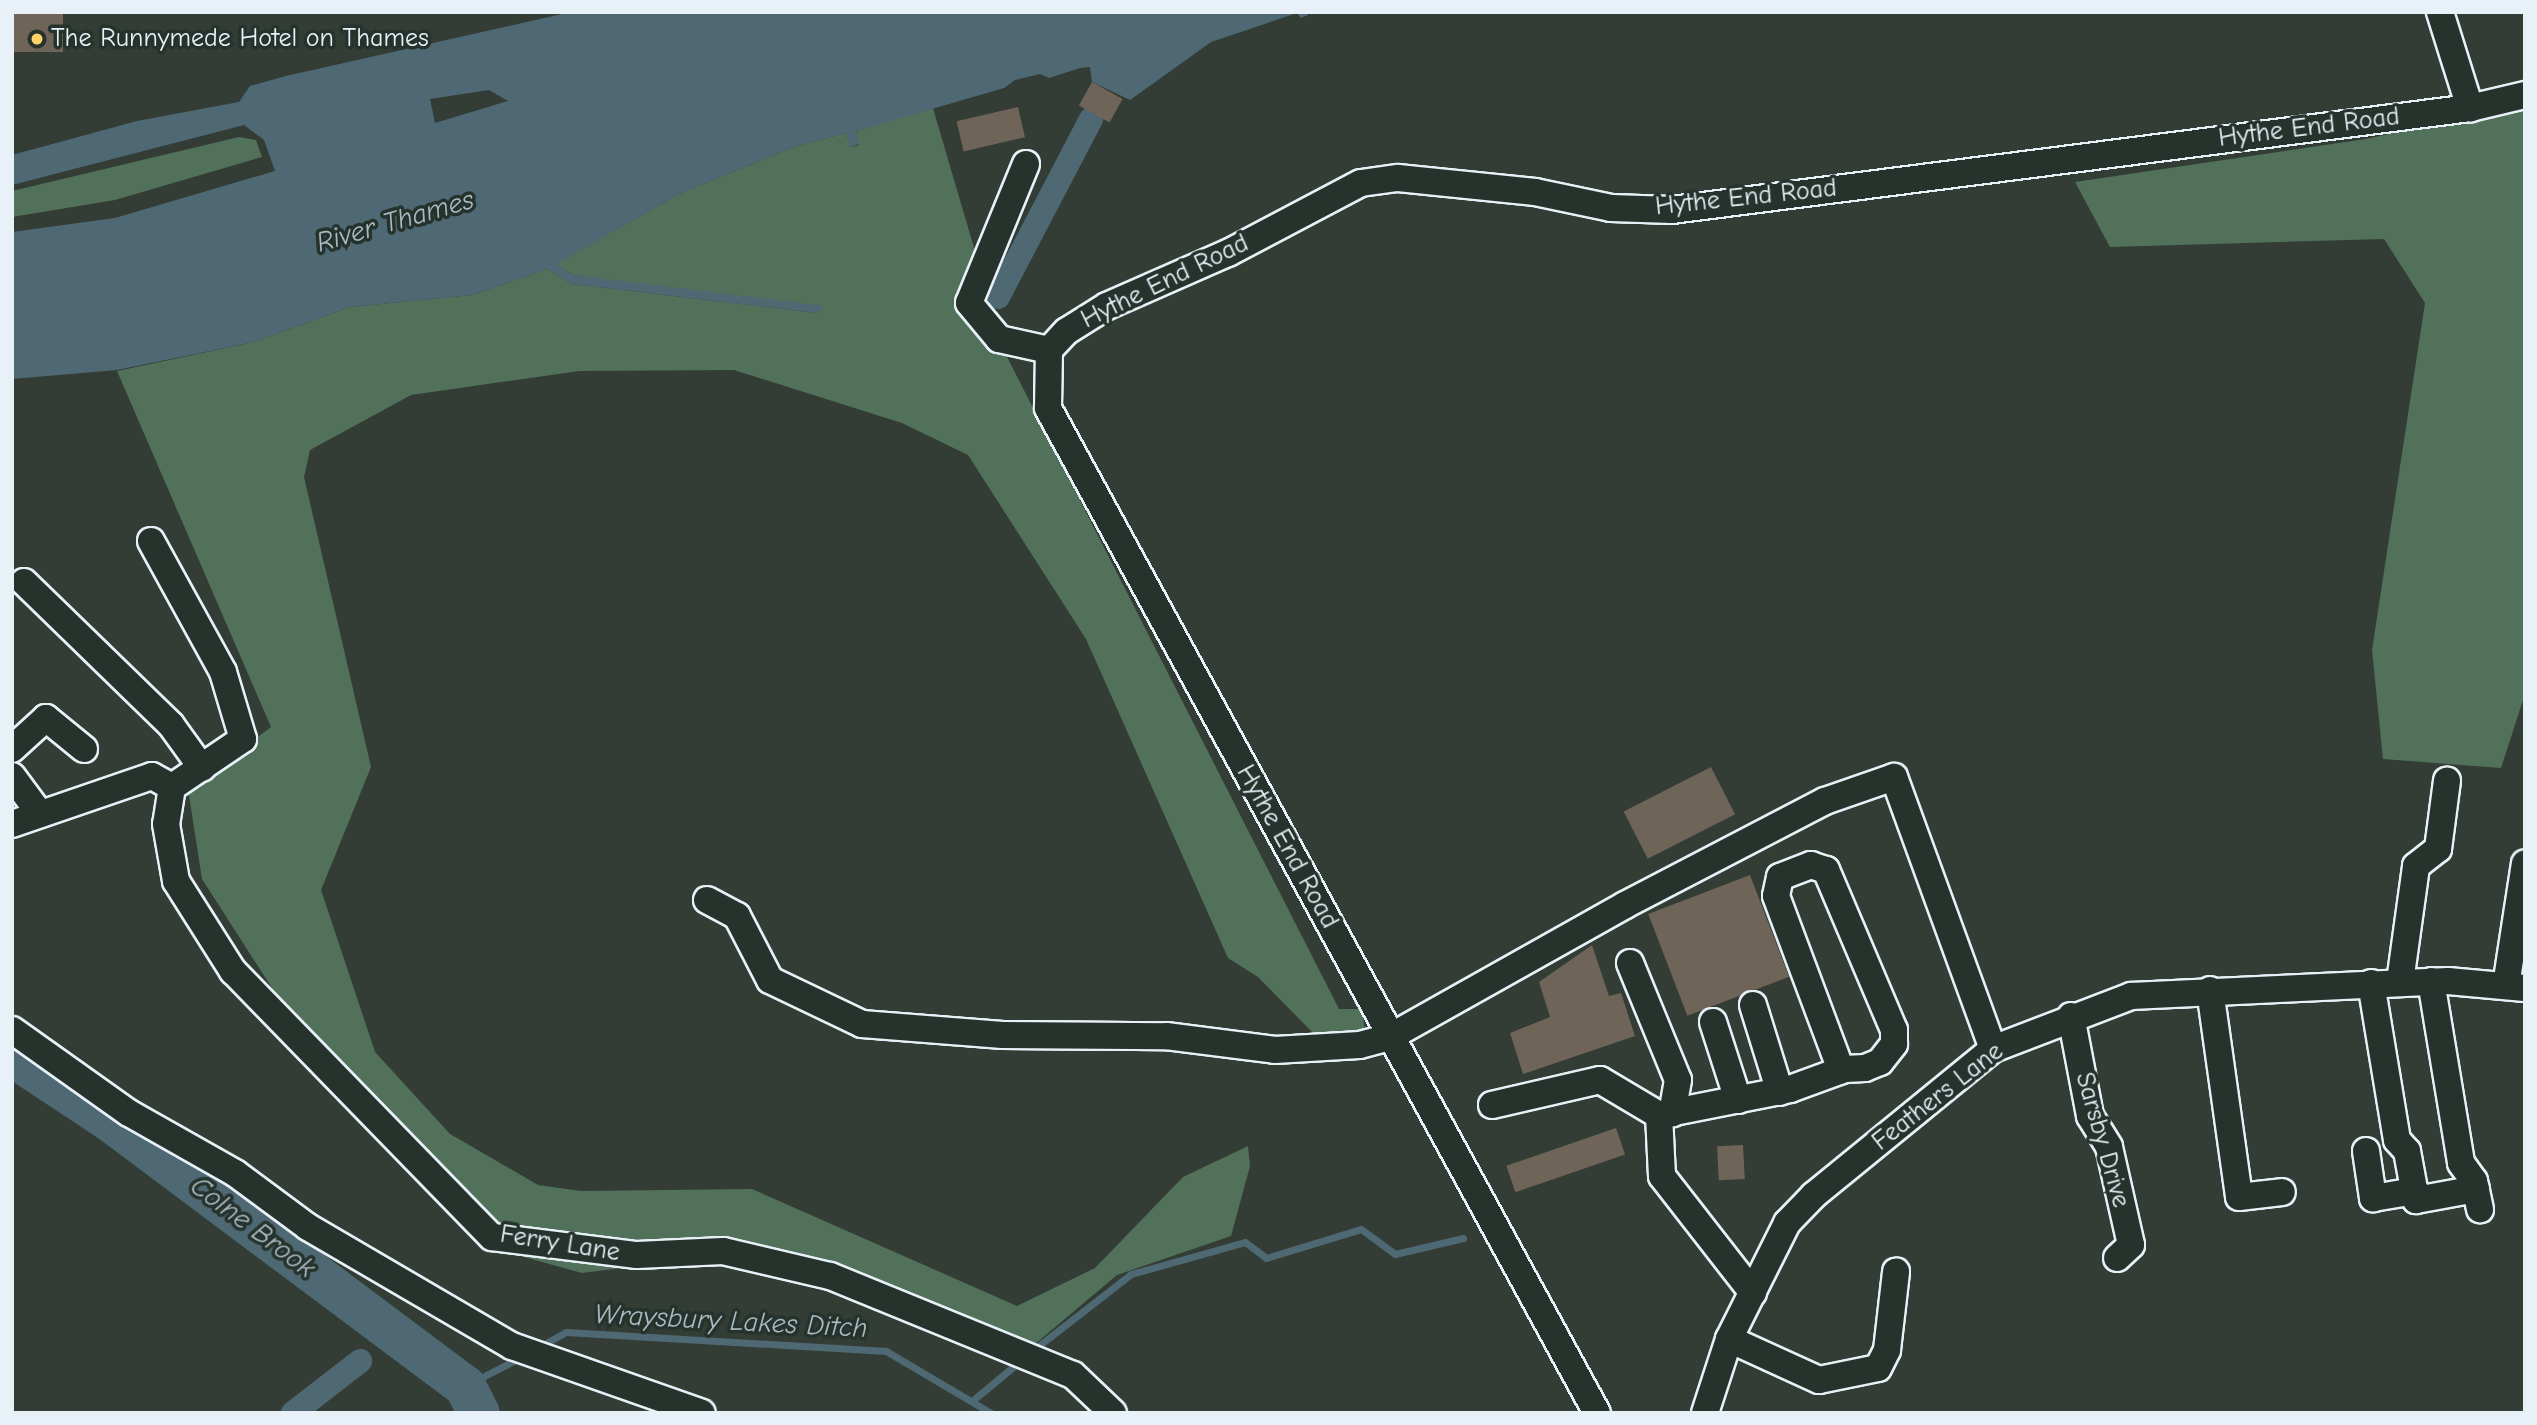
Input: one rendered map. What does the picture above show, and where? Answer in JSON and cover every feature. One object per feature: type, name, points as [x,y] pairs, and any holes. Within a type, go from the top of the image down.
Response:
[{"type":"street","points":[[2440,12],[2470,108]]},
{"type":"street","name":"Hythe End Road","points":[[1597,1413],[1048,408],[1049,350],[1067,331],[1107,306],[1228,253],[1361,183],[1398,178],[1535,192],[1611,208],[1672,209],[2470,108],[2525,95]]},
{"type":"street","points":[[1026,164],[969,303],[999,339],[1049,350]]},
{"type":"street","points":[[12,824],[152,776],[172,787],[243,739],[223,672],[151,541]]},
{"type":"street","points":[[24,582],[172,724],[202,768]]},
{"type":"street","points":[[12,749],[46,718],[84,748]]},
{"type":"street","points":[[12,776],[40,814]]},
{"type":"street","points":[[707,900],[737,916],[770,980],[862,1024],[1003,1035],[1166,1036],[1275,1050],[1390,1037],[1648,892],[1825,801],[1894,776],[1993,1049]]},
{"type":"street","points":[[2400,982],[2416,866],[2438,849],[2447,781]]},
{"type":"street","name":"Ferry Lane","points":[[172,787],[166,824],[176,881],[233,971],[492,1237],[637,1255],[723,1251],[830,1276],[1073,1375],[1113,1413]]},
{"type":"street","points":[[2515,987],[2525,863]]},
{"type":"street","points":[[1492,1105],[1600,1080],[1666,1114],[1780,1092],[1841,1070],[1880,1062],[1894,1044],[1894,1030],[1826,870],[1811,865],[1780,877],[1776,896],[1841,1070]]},
{"type":"street","points":[[1630,963],[1678,1080],[1666,1114],[1662,1176],[1753,1293]]},
{"type":"street","points":[[2371,983],[2397,1140],[2407,1151],[2416,1200],[2478,1199],[2461,1163],[2431,981]]},
{"type":"street","name":"Feathers Lane","points":[[1705,1413],[1729,1339],[1787,1223],[1814,1195],[1993,1049],[2070,1016],[2131,996],[2431,981],[2515,987]]},
{"type":"street","points":[[2210,990],[2239,1197],[2282,1192]]},
{"type":"street","points":[[1753,1005],[1780,1092]]},
{"type":"street","name":"Sarsby Drive","points":[[2070,1016],[2090,1115],[2109,1147],[2131,1245],[2116,1258]]},
{"type":"street","points":[[1713,1022],[1738,1100]]},
{"type":"street","points":[[12,1030],[129,1113],[235,1174],[307,1227],[512,1346],[702,1413]]},
{"type":"street","points":[[2366,1151],[2373,1198],[2415,1191]]},
{"type":"street","points":[[1729,1339],[1819,1380],[1878,1368],[1887,1350],[1896,1272]]},
{"type":"green space","points":[[2525,104],[2525,694],[2501,768],[2383,759],[2372,650],[2425,303],[2384,239],[2110,247],[2075,182],[2366,139]]},
{"type":"green space","points":[[932,105],[1005,353],[1339,1009],[1362,1009],[1365,1032],[1315,1035],[1258,977],[1228,958],[1086,639],[968,455],[902,423],[734,370],[579,371],[411,395],[310,450],[304,477],[371,767],[321,890],[375,1052],[450,1134],[538,1185],[581,1191],[752,1189],[1017,1306],[1095,1268],[1183,1177],[1248,1146],[1250,1166],[1231,1236],[1117,1275],[1022,1355],[849,1287],[722,1255],[582,1273],[524,1257],[482,1220],[297,1027],[202,879],[188,789],[271,727],[117,371],[254,342],[350,307],[472,295],[547,269],[572,284],[817,313],[573,275],[555,264],[679,194],[793,147],[846,133],[851,147],[859,145],[856,131]]},
{"type":"green space","points":[[239,137],[256,140],[262,157],[115,200],[12,217],[12,191]]},
{"type":"water","name":"River Thames","points":[[571,12],[1308,12],[1308,15],[1301,18],[1297,13],[1211,42],[1130,100],[1092,82],[1090,67],[1080,68],[1049,78],[1040,74],[1015,80],[1004,88],[856,131],[859,144],[851,147],[846,133],[793,147],[679,194],[556,264],[573,275],[825,306],[817,313],[572,284],[547,269],[472,295],[350,307],[254,342],[117,370],[12,379],[12,232],[115,218],[275,171],[264,140],[244,125],[12,185],[12,155],[137,121],[239,102],[250,86]],"holes":[[[489,90],[508,101],[435,123],[430,99]]]},
{"type":"building","name":"The Runnymede Hotel on Thames","points":[[12,12],[63,12],[63,52],[12,52]]},
{"type":"building","points":[[1092,82],[1123,99],[1110,123],[1079,106]]},
{"type":"building","points":[[1018,107],[1025,137],[964,151],[957,121]]},
{"type":"building","points":[[1711,767],[1735,814],[1648,859],[1624,811]]},
{"type":"building","points":[[1750,875],[1789,977],[1687,1016],[1648,914]]},
{"type":"building","points":[[1592,945],[1609,996],[1621,993],[1635,1036],[1523,1074],[1510,1033],[1550,1017],[1539,982]]},
{"type":"building","points":[[1616,1128],[1625,1154],[1515,1192],[1506,1166]]},
{"type":"building","points":[[1743,1145],[1745,1179],[1719,1180],[1717,1146]]},
{"type":"waterway","points":[[998,297],[1091,119]]},
{"type":"waterway","name":"Colne Brook","points":[[12,1056],[109,1120],[465,1386],[479,1413]]},
{"type":"waterway","points":[[1032,1351],[1131,1274],[1245,1242],[1266,1258],[1361,1229],[1395,1254],[1463,1238]]},
{"type":"waterway","name":"Wraysbury Lakes Ditch","points":[[537,1348],[566,1332],[886,1351],[991,1413]]},
{"type":"waterway","name":"Wraysbury Lakes Ditch","points":[[465,1386],[521,1357]]},
{"type":"waterway","points":[[293,1413],[360,1361]]},
{"type":"waterway","points":[[972,1401],[1020,1361]]},
{"type":"place","name":"The Runnymede Hotel on Thames","points":[[37,39]]}]
